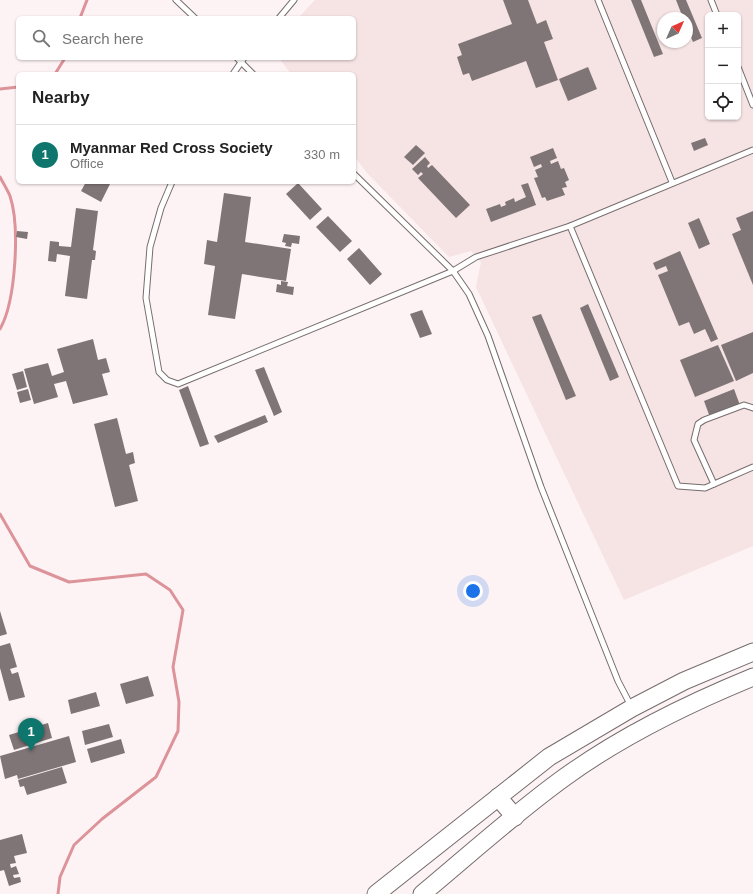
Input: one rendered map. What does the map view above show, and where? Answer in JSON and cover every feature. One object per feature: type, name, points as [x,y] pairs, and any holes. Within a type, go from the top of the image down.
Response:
[{"type":"main road","points":[[376,894],[549,757],[632,708],[684,682],[753,652]]},
{"type":"main road","points":[[422,894],[566,776],[640,729],[697,700],[753,677]]},
{"type":"main road","points":[[498,797],[515,817]]},
{"type":"lane","points":[[176,0],[193,16]]},
{"type":"lane","points":[[281,16],[294,0]]},
{"type":"lane","points":[[598,0],[672,182]]},
{"type":"lane","points":[[711,0],[716,12]]},
{"type":"lane","points":[[234,72],[240,60]]},
{"type":"lane","points":[[241,60],[251,72]]},
{"type":"lane","points":[[741,75],[753,105]]},
{"type":"lane","points":[[171,184],[161,208],[150,246],[146,298],[159,372],[167,380],[178,384],[453,271],[476,257],[570,226],[672,182],[753,150]]},
{"type":"lane","points":[[356,176],[453,271],[469,294],[488,336],[541,488],[618,681],[632,708]]},
{"type":"lane","points":[[570,226],[678,486],[705,488],[753,467]]},
{"type":"lane","points":[[714,484],[694,440],[698,424],[704,420],[744,405],[753,408]]},
{"type":"shaded area","points":[[315,0],[753,0],[753,546],[624,600],[476,287],[481,262],[471,251],[449,257],[367,173],[356,159],[356,72],[290,72],[280,60],[356,60],[356,16],[300,16]]},
{"type":"building","points":[[503,0],[528,0],[537,24],[546,20],[553,39],[544,42],[558,80],[536,88],[526,61],[472,81],[469,73],[463,75],[457,57],[462,55],[458,44],[512,24]]},
{"type":"building","points":[[631,0],[641,0],[657,39],[657,48],[661,48],[663,54],[654,57]]},
{"type":"building","points":[[676,0],[686,0],[691,12],[681,12]]},
{"type":"building","points":[[693,17],[702,38],[693,42]]},
{"type":"building","points":[[588,67],[597,89],[568,101],[559,79]]},
{"type":"building","points":[[705,138],[708,145],[694,151],[691,143]]},
{"type":"building","points":[[416,145],[425,153],[413,165],[404,157]]},
{"type":"building","points":[[553,148],[557,158],[550,161],[551,164],[558,161],[561,169],[564,168],[569,180],[565,182],[567,187],[562,188],[565,195],[547,201],[545,197],[542,198],[534,178],[538,177],[535,170],[542,167],[541,164],[534,167],[530,157]]},
{"type":"building","points":[[425,157],[430,163],[427,166],[428,168],[432,165],[470,205],[456,218],[418,178],[423,174],[421,172],[418,175],[412,169]]},
{"type":"building","points":[[528,183],[536,205],[491,222],[486,209],[500,204],[501,207],[506,205],[505,202],[514,198],[515,202],[526,197],[521,185]]},
{"type":"building","points":[[85,184],[110,184],[101,202],[81,191]]},
{"type":"building","points":[[297,184],[299,184],[322,209],[310,220],[286,194]]},
{"type":"building","points":[[224,193],[251,197],[245,242],[291,249],[286,281],[242,274],[235,319],[208,315],[215,266],[204,264],[207,240],[217,242]]},
{"type":"building","points":[[76,208],[98,211],[93,250],[96,251],[95,260],[92,260],[87,299],[65,296],[70,256],[57,254],[56,262],[48,261],[50,241],[59,242],[59,246],[71,247]]},
{"type":"building","points":[[753,211],[753,285],[732,234],[741,230],[736,218]]},
{"type":"building","points":[[328,216],[352,241],[340,252],[316,227]]},
{"type":"building","points":[[699,218],[710,244],[699,249],[688,223]]},
{"type":"building","points":[[17,231],[28,232],[27,239],[16,237]]},
{"type":"building","points":[[284,234],[300,236],[299,244],[292,243],[291,247],[285,246],[286,243],[282,242]]},
{"type":"building","points":[[359,248],[382,274],[370,285],[347,259]]},
{"type":"building","points":[[680,251],[718,339],[711,342],[705,329],[694,334],[689,322],[679,326],[658,275],[668,271],[666,266],[656,270],[653,263]]},
{"type":"building","points":[[281,281],[288,282],[287,286],[294,287],[293,295],[276,292],[277,284],[281,285]]},
{"type":"building","points":[[588,304],[619,377],[610,381],[580,308]]},
{"type":"building","points":[[422,310],[432,334],[420,338],[410,314]]},
{"type":"building","points":[[541,314],[576,396],[566,400],[532,317]]},
{"type":"building","points":[[753,332],[753,373],[736,381],[721,345]]},
{"type":"building","points":[[93,339],[98,360],[106,358],[110,372],[102,374],[108,395],[73,404],[66,381],[54,384],[58,397],[34,404],[24,369],[48,363],[52,376],[64,372],[57,349]]},
{"type":"building","points":[[718,345],[734,381],[695,397],[680,360]]},
{"type":"building","points":[[264,367],[282,412],[274,416],[255,370]]},
{"type":"building","points":[[23,371],[27,387],[17,390],[12,374]]},
{"type":"building","points":[[188,386],[209,444],[200,447],[179,390]]},
{"type":"building","points":[[28,389],[31,400],[20,403],[17,392]]},
{"type":"building","points":[[734,389],[741,408],[711,420],[704,401]]},
{"type":"building","points":[[265,415],[268,422],[218,443],[214,436]]},
{"type":"building","points":[[117,418],[126,454],[133,452],[135,463],[129,465],[138,501],[115,507],[94,424]]},
{"type":"building","points":[[0,611],[7,634],[0,636]]},
{"type":"building","points":[[10,643],[17,667],[10,669],[12,674],[18,672],[25,697],[9,701],[0,668],[0,646]]},
{"type":"building","points":[[148,676],[154,696],[126,704],[120,684]]},
{"type":"building","points":[[96,692],[100,706],[71,714],[68,700]]},
{"type":"building","points":[[48,723],[52,738],[14,750],[9,735]]},
{"type":"building","points":[[109,724],[113,737],[85,745],[82,731]]},
{"type":"building","points":[[69,736],[76,762],[18,779],[17,775],[5,779],[0,756]]},
{"type":"building","points":[[121,739],[125,753],[91,763],[87,749]]},
{"type":"building","points":[[62,767],[67,783],[27,795],[24,786],[20,787],[18,780]]},
{"type":"building","points":[[22,834],[27,853],[14,856],[16,863],[10,864],[11,868],[16,866],[19,874],[13,875],[14,878],[20,877],[21,882],[9,886],[4,870],[0,871],[0,840]]},
{"type":"waterway","points":[[81,16],[87,0]]},
{"type":"waterway","points":[[56,72],[64,60]]},
{"type":"waterway","points":[[0,89],[16,87]]},
{"type":"waterway","points":[[0,177],[10,196],[15,226],[15,263],[13,283],[10,301],[0,329]]},
{"type":"waterway","points":[[0,514],[30,566],[69,582],[146,574],[170,590],[183,610],[173,667],[179,702],[178,731],[156,777],[102,819],[74,845],[60,877],[58,894]]},
{"type":"place","name":"Myanmar Red Cross Society","points":[[31,751]]}]
